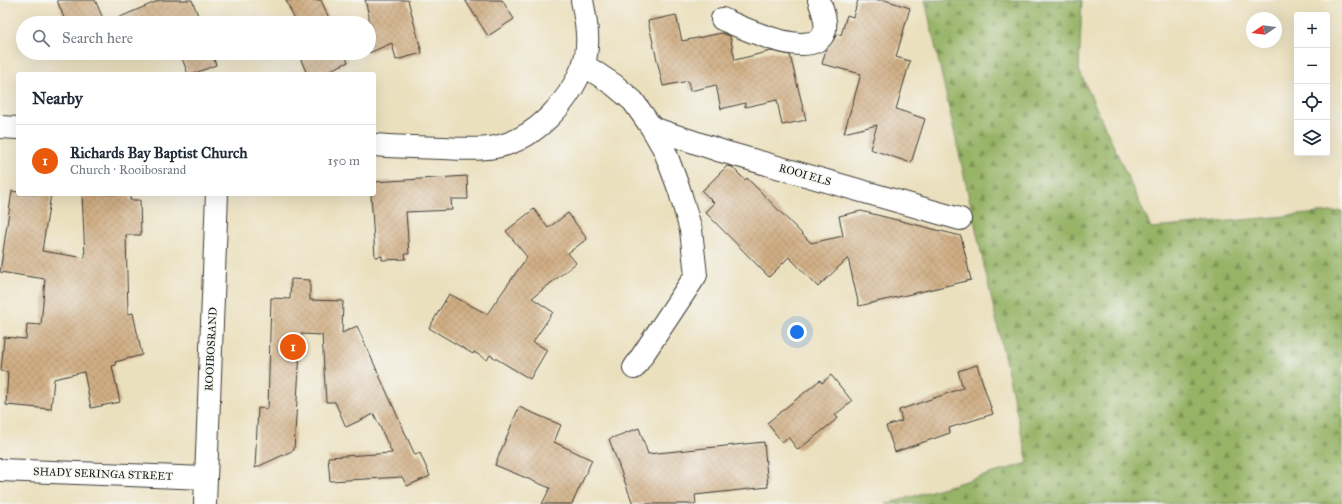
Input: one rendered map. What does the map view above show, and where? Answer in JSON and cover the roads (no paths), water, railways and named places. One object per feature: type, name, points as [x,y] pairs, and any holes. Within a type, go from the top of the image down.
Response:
[{"type":"street","points":[[376,145],[462,149],[496,147],[528,135],[551,116],[568,94],[584,65],[588,32],[582,0]]},
{"type":"street","points":[[722,19],[786,43],[798,45],[809,44],[817,41],[824,33],[824,18],[819,0]]},
{"type":"street","points":[[584,65],[614,85],[633,101],[652,128],[664,148],[679,189],[691,230],[696,275],[634,368]]},
{"type":"street","points":[[0,127],[16,128]]},
{"type":"street","name":"ROOI ELS","points":[[652,128],[721,151],[960,219]]},
{"type":"street","name":"ROOIBOSRAND","points":[[205,504],[217,196]]},
{"type":"street","name":"SHADY SERINGA STREET","points":[[0,470],[205,478]]},
{"type":"place","name":"Richards Bay Baptist Church","points":[[293,347]]}]
